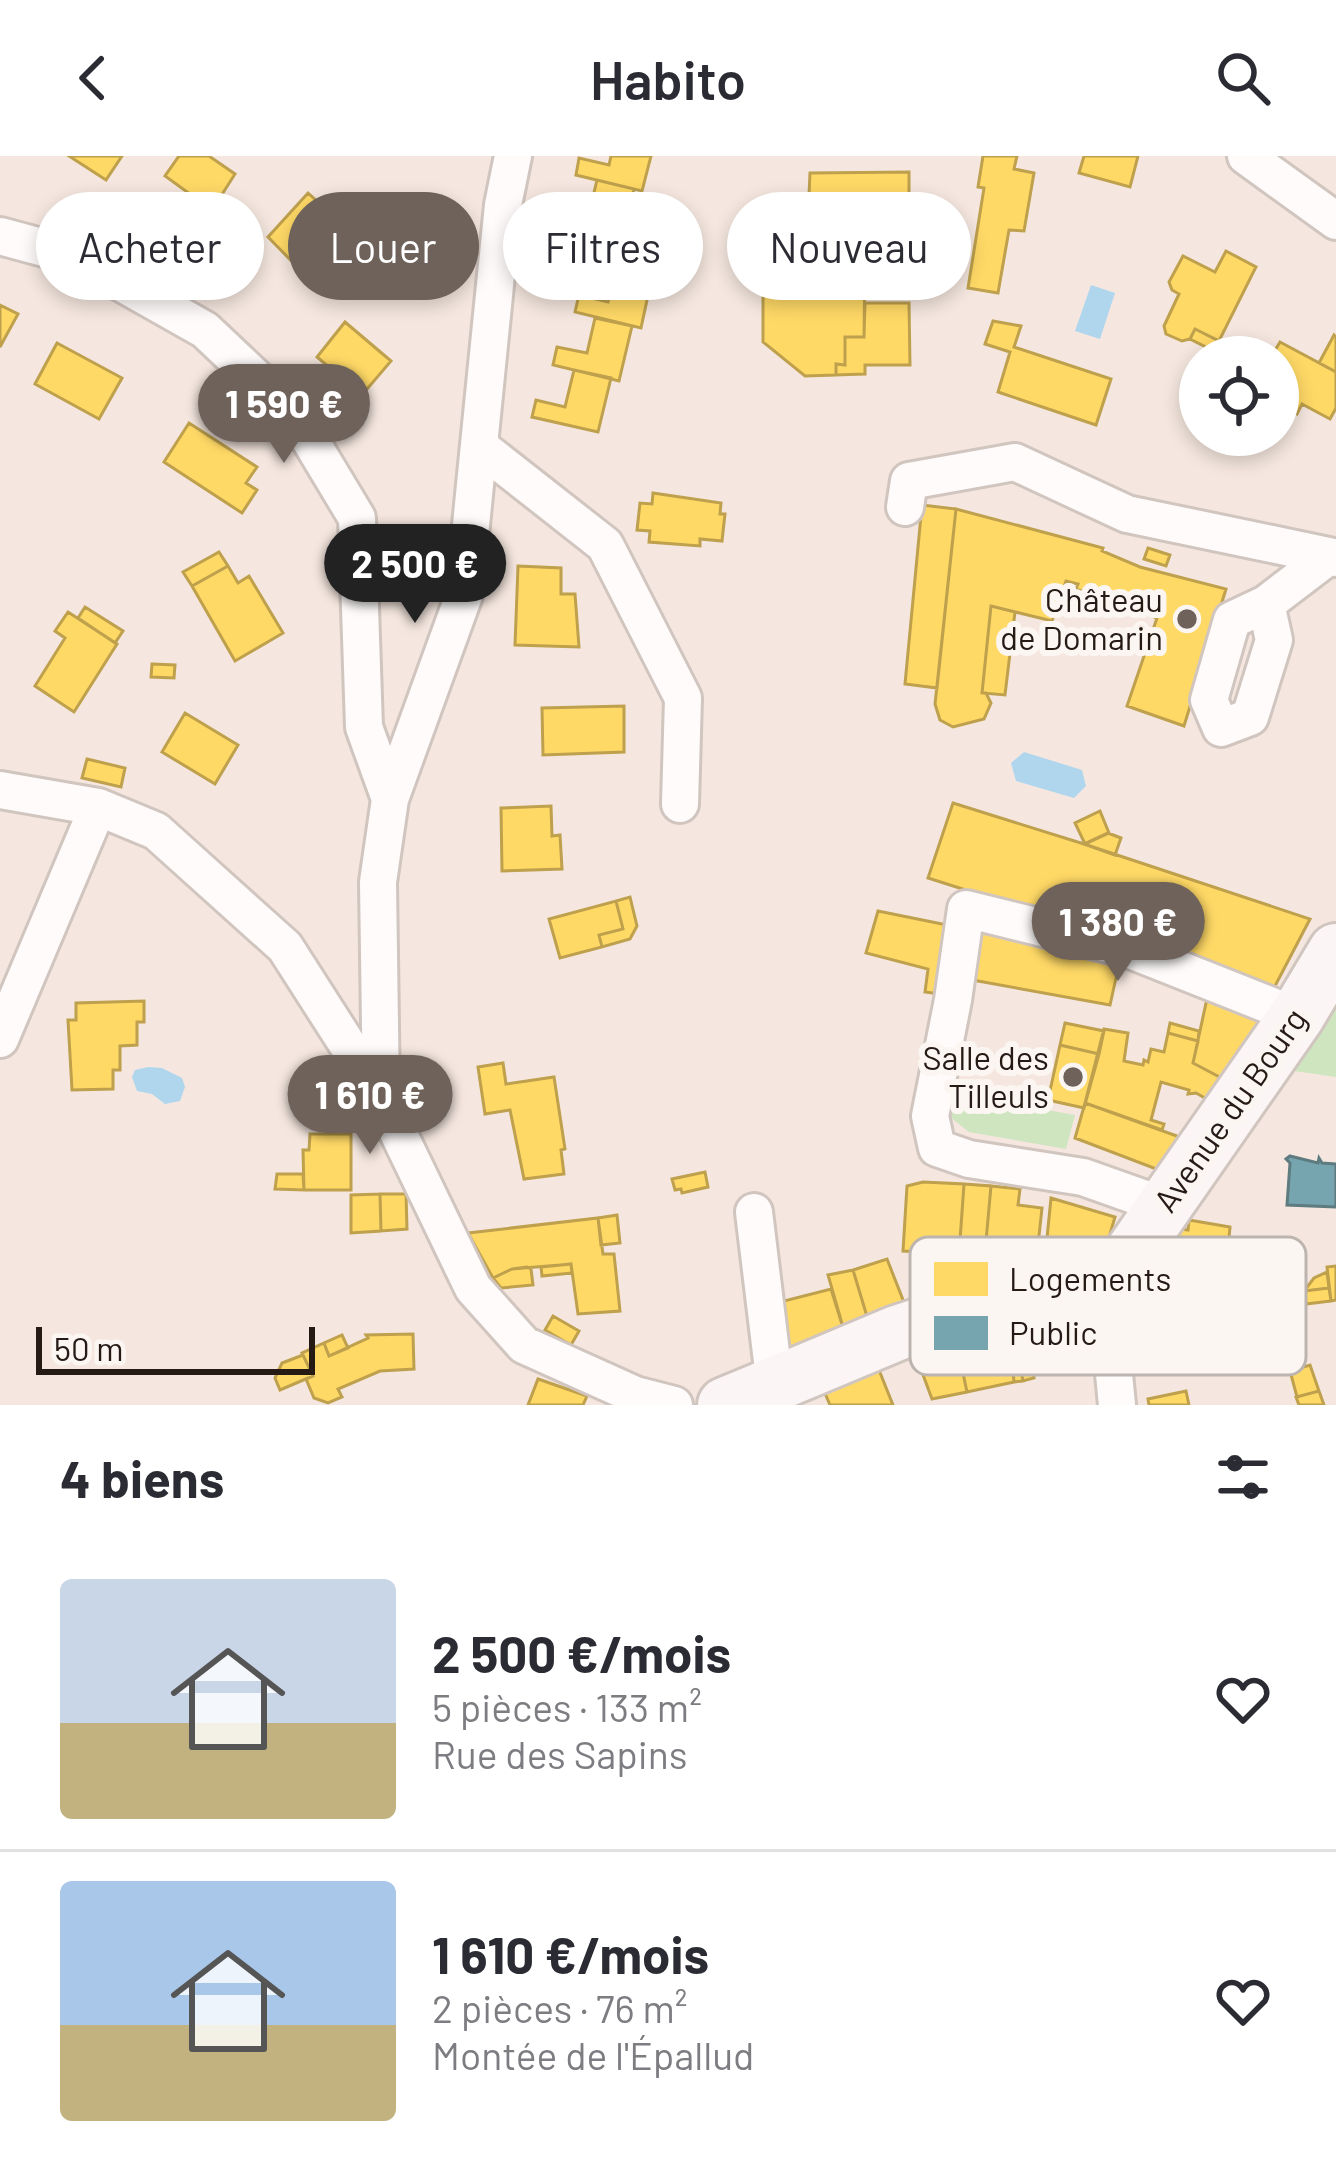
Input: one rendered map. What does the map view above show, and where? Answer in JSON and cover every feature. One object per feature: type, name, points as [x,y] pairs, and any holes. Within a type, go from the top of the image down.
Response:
[{"type":"street","points":[[381,1097],[378,881],[390,799],[464,595],[503,206],[513,156]]},
{"type":"street","points":[[1246,156],[1336,221]]},
{"type":"street","points":[[0,236],[74,256],[206,330],[295,415],[357,518],[364,728],[390,799]]},
{"type":"street","points":[[479,446],[604,545],[683,698],[680,804]]},
{"type":"street","points":[[905,507],[909,481],[1015,462],[1127,514],[1333,557]]},
{"type":"street","points":[[1266,604],[1333,557]]},
{"type":"street","points":[[0,790],[98,807],[156,831],[285,946],[381,1097],[473,1288],[524,1345],[635,1395],[674,1405]]},
{"type":"street","points":[[0,1039],[98,807]]},
{"type":"street","points":[[1162,1205],[1083,1178],[969,1159],[937,1148],[930,1116],[966,909],[1128,949],[1298,1016]]},
{"type":"street","name":"Avenue du Bourg","points":[[1141,1237],[1298,1016],[1336,951]]},
{"type":"street","points":[[754,1212],[776,1386]]},
{"type":"street","points":[[725,1405],[910,1329]]},
{"type":"street","points":[[1114,1375],[1117,1405]]},
{"type":"green space","points":[[1317,1007],[1336,1010],[1336,1077],[1280,1069]]},
{"type":"green space","points":[[951,1093],[1075,1115],[1066,1149],[969,1132],[950,1117]]},
{"type":"water","points":[[1091,285],[1115,293],[1100,339],[1075,331]]},
{"type":"water","points":[[1024,752],[1082,770],[1086,786],[1074,798],[1016,781],[1011,763]]},
{"type":"water","points":[[148,1067],[182,1078],[185,1087],[180,1101],[165,1104],[137,1091],[132,1077],[135,1070]]},
{"type":"building: Logements","points":[[69,156],[122,156],[106,180]]},
{"type":"building: Logements","points":[[179,156],[209,156],[235,174],[224,192],[187,192],[165,176]]},
{"type":"building: Logements","points":[[611,156],[651,156],[642,191],[576,175],[579,158],[609,165]]},
{"type":"building: Logements","points":[[983,156],[1017,156],[1014,169],[1034,173],[1024,231],[1009,230],[998,293],[971,288],[984,188],[978,187]]},
{"type":"building: Logements","points":[[1084,156],[1138,156],[1130,187],[1079,173]]},
{"type":"building: Logements","points":[[909,172],[909,192],[809,192],[810,173]]},
{"type":"building: Logements","points":[[597,180],[634,189],[633,192],[594,192]]},
{"type":"building: Logements","points":[[288,215],[288,257],[268,237]]},
{"type":"building: Logements","points":[[1226,251],[1256,267],[1222,336],[1195,329],[1192,336],[1179,340],[1166,334],[1164,326],[1179,294],[1169,282],[1183,256],[1215,272]]},
{"type":"building: Logements","points":[[578,300],[647,300],[641,328],[575,312]]},
{"type":"building: Logements","points":[[763,300],[864,300],[864,337],[845,337],[845,365],[836,364],[836,375],[805,376],[763,342]]},
{"type":"building: Logements","points":[[865,303],[909,303],[910,365],[865,365],[865,374],[836,375],[836,364],[845,365],[845,337],[864,337]]},
{"type":"building: Logements","points":[[0,305],[18,314],[0,347]]},
{"type":"building: Logements","points":[[595,318],[632,326],[619,381],[553,365],[557,347],[587,353]]},
{"type":"building: Logements","points":[[993,321],[1021,326],[1014,347],[1111,379],[1096,425],[998,392],[1010,352],[985,344]]},
{"type":"building: Logements","points":[[345,322],[391,361],[362,395],[317,357]]},
{"type":"building: Logements","points":[[1336,337],[1336,372],[1319,363]]},
{"type":"building: Logements","points":[[57,343],[122,378],[99,419],[35,384]]},
{"type":"building: Logements","points":[[1299,352],[1336,372],[1336,408],[1330,419],[1302,404],[1299,410]]},
{"type":"building: Logements","points":[[574,370],[611,378],[598,432],[532,417],[536,400],[565,407]]},
{"type":"building: Logements","points":[[189,423],[257,467],[246,483],[257,490],[242,513],[164,462]]},
{"type":"building: Logements","points":[[653,493],[721,503],[720,514],[725,514],[722,541],[700,539],[700,546],[649,542],[650,531],[637,530],[640,503],[652,504]]},
{"type":"building: Logements","points":[[922,505],[956,509],[937,688],[905,684]]},
{"type":"building: Logements","name":"Château de Domarin","points":[[956,509],[1103,548],[1140,567],[1226,589],[1184,726],[1127,706],[1157,618],[1076,589],[1078,584],[1066,581],[1052,621],[991,606],[982,693],[991,703],[984,719],[953,727],[940,720],[935,704]]},
{"type":"building: Logements","points":[[1148,548],[1170,555],[1166,566],[1144,559]]},
{"type":"building: Logements","points":[[219,552],[228,566],[192,586],[183,572]]},
{"type":"building: Logements","points":[[228,566],[238,583],[249,576],[283,633],[235,661],[192,586]]},
{"type":"building: Logements","points":[[518,566],[561,568],[561,594],[575,594],[579,647],[515,645]]},
{"type":"building: Logements","points":[[991,606],[1015,612],[1005,695],[982,693]]},
{"type":"building: Logements","points":[[85,607],[123,631],[115,643],[78,618]]},
{"type":"building: Logements","points":[[68,612],[117,644],[74,712],[35,686],[65,638],[55,631]]},
{"type":"building: Logements","points":[[152,664],[175,665],[174,678],[151,677]]},
{"type":"building: Logements","points":[[624,706],[624,752],[543,755],[542,708]]},
{"type":"building: Logements","points":[[185,713],[238,745],[215,784],[162,752]]},
{"type":"building: Logements","points":[[87,759],[125,768],[121,787],[82,778]]},
{"type":"building: Logements","points":[[953,803],[1310,919],[1274,988],[928,878]]},
{"type":"building: Logements","points":[[551,806],[552,836],[560,835],[562,869],[502,871],[501,808]]},
{"type":"building: Logements","points":[[1100,811],[1109,833],[1085,844],[1075,823]]},
{"type":"building: Logements","points":[[1108,833],[1121,838],[1115,855],[1084,844]]},
{"type":"building: Logements","points":[[630,897],[637,926],[630,939],[602,947],[599,935],[623,929],[616,901]]},
{"type":"building: Logements","points":[[616,901],[623,929],[599,935],[602,947],[560,958],[549,919]]},
{"type":"building: Logements","points":[[878,911],[947,925],[940,994],[925,992],[928,969],[866,953]]},
{"type":"building: Logements","points":[[978,929],[1120,960],[1110,1005],[967,979]]},
{"type":"building: Logements","points":[[1208,994],[1265,1017],[1229,1082],[1193,1063]]},
{"type":"building: Logements","points":[[144,1001],[144,1022],[137,1022],[137,1045],[120,1046],[120,1070],[113,1070],[113,1089],[72,1090],[68,1020],[76,1020],[76,1003]]},
{"type":"building: Logements","points":[[1065,1023],[1104,1031],[1099,1054],[1060,1045]]},
{"type":"building: Logements","points":[[1170,1023],[1199,1031],[1198,1041],[1168,1033]]},
{"type":"building: Logements","points":[[1104,1029],[1128,1033],[1124,1061],[1143,1065],[1151,1049],[1164,1052],[1168,1033],[1198,1041],[1193,1063],[1229,1082],[1214,1103],[1161,1082],[1151,1120],[1164,1124],[1162,1130],[1085,1103]]},
{"type":"building: Logements","name":"Salle des Tilleuls","points":[[1060,1045],[1099,1054],[1084,1108],[1048,1100]]},
{"type":"building: Logements","points":[[503,1063],[506,1084],[554,1077],[564,1174],[524,1179],[510,1110],[485,1114],[478,1067]]},
{"type":"building: Logements","points":[[1085,1103],[1188,1140],[1164,1172],[1075,1138]]},
{"type":"building: Logements","points":[[310,1134],[351,1134],[351,1190],[304,1190],[303,1150],[309,1150]]},
{"type":"building: Logements","points":[[705,1172],[708,1187],[682,1193],[675,1190],[672,1179]]},
{"type":"building: Logements","points":[[277,1174],[303,1174],[304,1190],[275,1189]]},
{"type":"building: Logements","points":[[964,1184],[960,1237],[910,1237],[910,1251],[903,1251],[907,1186]]},
{"type":"building: Logements","points":[[964,1184],[991,1186],[986,1237],[960,1237]]},
{"type":"building: Logements","points":[[991,1186],[1020,1189],[1018,1205],[1042,1208],[1039,1237],[986,1237]]},
{"type":"building: Logements","points":[[380,1194],[406,1194],[407,1229],[381,1231]]},
{"type":"building: Logements","points":[[380,1194],[381,1231],[351,1233],[351,1195]]},
{"type":"building: Logements","points":[[1051,1198],[1115,1217],[1109,1237],[1047,1237]]},
{"type":"building: Logements","points":[[617,1215],[620,1243],[601,1245],[598,1218]]},
{"type":"building: Logements","points":[[598,1218],[603,1254],[614,1254],[620,1311],[578,1314],[571,1264],[512,1269],[493,1278],[468,1233]]},
{"type":"building: Logements","points":[[1189,1220],[1230,1227],[1229,1237],[1157,1237],[1161,1226],[1188,1230]]},
{"type":"building: Logements","points":[[887,1259],[907,1310],[869,1323],[853,1270]]},
{"type":"building: Logements","points":[[571,1264],[572,1273],[542,1276],[541,1267]]},
{"type":"building: Logements","points":[[1336,1266],[1336,1300],[1331,1301],[1327,1267]]},
{"type":"building: Logements","points":[[527,1267],[533,1285],[501,1288],[493,1278],[512,1269]]},
{"type":"building: Logements","points":[[853,1270],[869,1323],[845,1334],[828,1275]]},
{"type":"building: Logements","points":[[1327,1272],[1329,1288],[1306,1291],[1314,1278]]},
{"type":"building: Logements","points":[[1329,1288],[1331,1301],[1306,1304],[1306,1291]]},
{"type":"building: Logements","points":[[831,1289],[845,1334],[789,1353],[776,1303]]},
{"type":"building: Logements","points":[[553,1316],[579,1331],[571,1345],[545,1330]]},
{"type":"building: Logements","points":[[413,1334],[414,1369],[380,1371],[338,1389],[342,1397],[328,1403],[314,1398],[306,1379],[313,1376],[302,1353],[324,1343],[329,1356],[368,1338],[366,1335]]},
{"type":"building: Logements","points":[[342,1335],[348,1348],[329,1356],[324,1343]]},
{"type":"building: Logements","points":[[303,1355],[313,1376],[280,1390],[275,1378],[282,1363]]},
{"type":"building: Logements","points":[[875,1360],[893,1405],[830,1405],[821,1384]]},
{"type":"building: Logements","points":[[1310,1365],[1319,1391],[1297,1397],[1291,1375],[1306,1375]]},
{"type":"building: Logements","points":[[923,1375],[963,1375],[967,1392],[932,1399]]},
{"type":"building: Logements","points":[[963,1375],[1013,1375],[1014,1382],[967,1392]]},
{"type":"building: Logements","points":[[538,1379],[587,1396],[583,1405],[528,1405]]},
{"type":"building: Logements","points":[[1186,1391],[1189,1405],[1149,1405],[1148,1399]]},
{"type":"building: Logements","points":[[1319,1391],[1324,1405],[1299,1405],[1296,1397]]},
{"type":"building: Public","points":[[1286,1159],[1336,1164],[1336,1207],[1287,1205],[1290,1163]]},
{"type":"place","name":"Château de Domarin","points":[[1187,619]]},
{"type":"place","name":"Salle des Tilleuls","points":[[1073,1077]]}]
